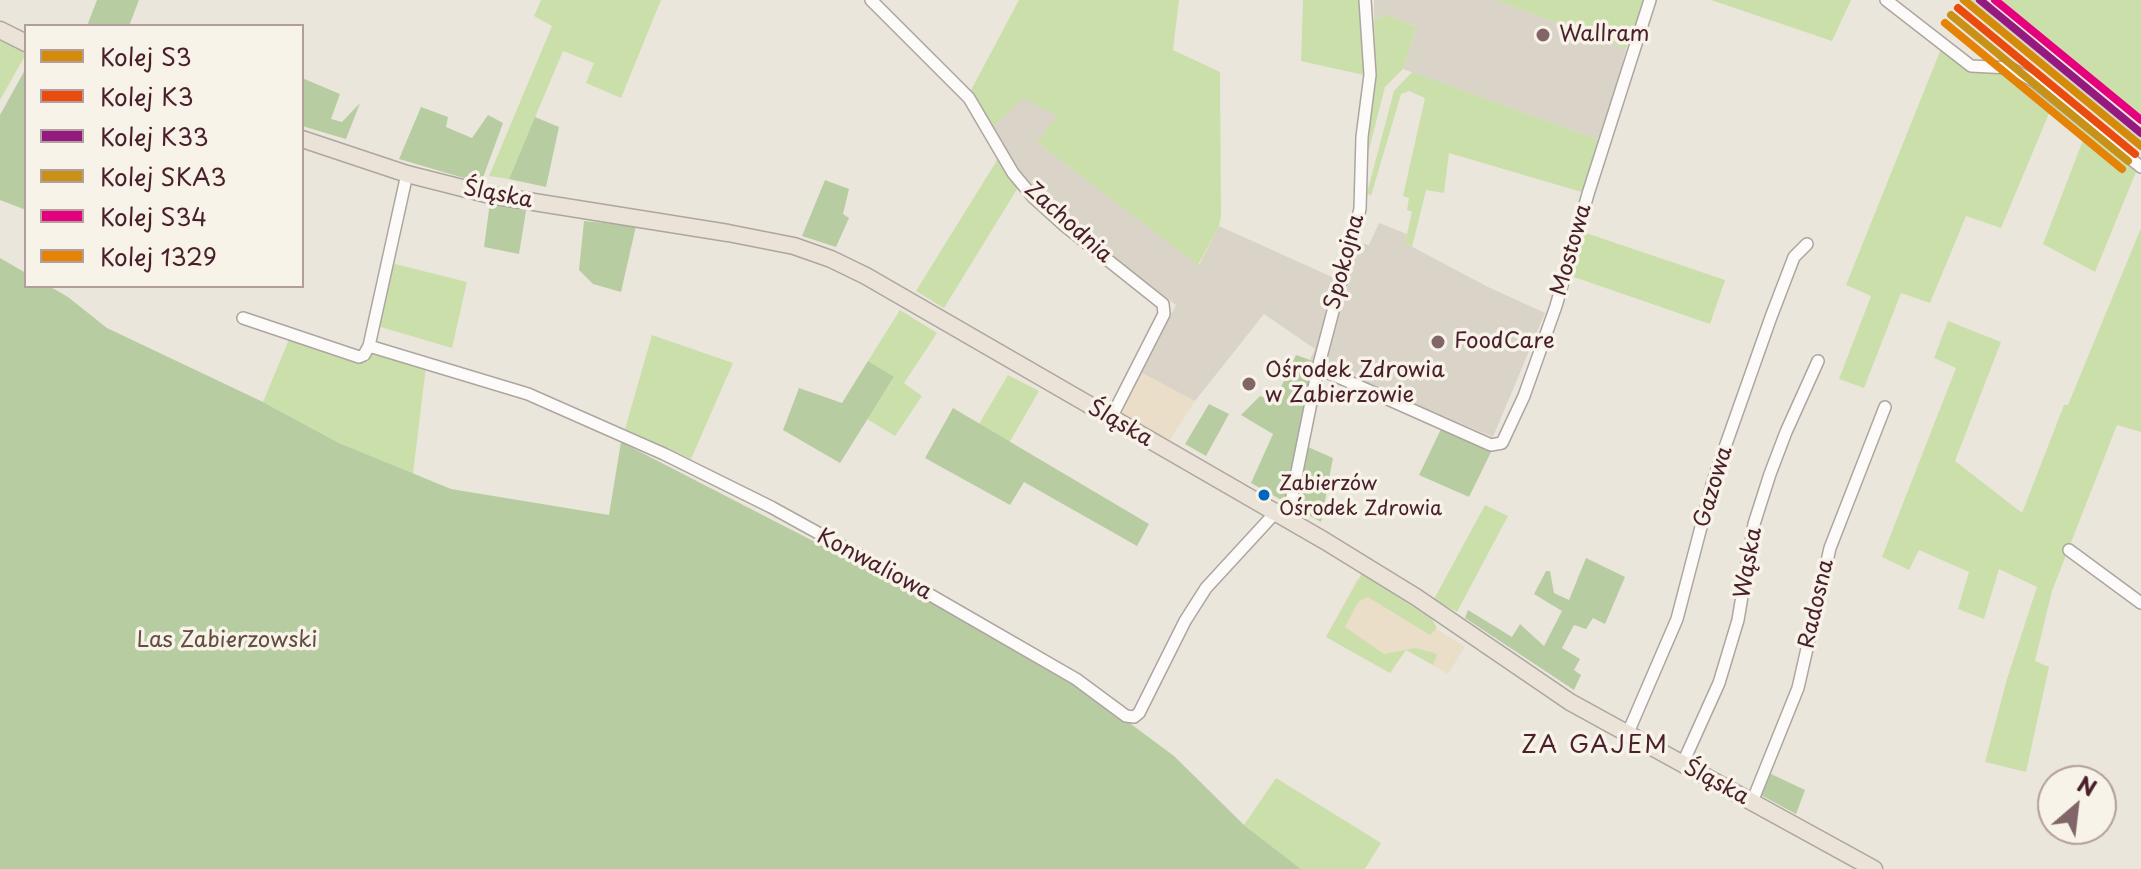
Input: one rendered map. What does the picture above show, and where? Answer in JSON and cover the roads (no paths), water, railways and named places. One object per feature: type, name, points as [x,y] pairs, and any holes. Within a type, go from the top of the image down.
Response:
[{"type":"main road","points":[[0,30],[24,42]]},
{"type":"main road","name":"Śląska","points":[[304,140],[407,174],[490,195],[794,246],[831,259],[866,276],[1387,579],[1570,702],[1874,869]]},
{"type":"street","name":"Zachodnia","points":[[871,0],[969,98],[1013,173],[1033,197],[1163,304],[1164,314],[1111,418]]},
{"type":"street","name":"Spokojna","points":[[1281,517],[1362,197],[1362,137],[1370,75],[1365,0]]},
{"type":"street","name":"Mostowa","points":[[1318,368],[1491,445],[1502,443],[1524,396],[1556,306],[1650,0]]},
{"type":"street","points":[[1886,0],[1971,66],[2010,68],[2034,81],[2141,167]]},
{"type":"street","points":[[369,346],[407,174]]},
{"type":"street","name":"Gazowa","points":[[1627,735],[1677,619],[1713,481],[1771,317],[1794,257],[1807,244]]},
{"type":"street","name":"Konwaliowa","points":[[243,318],[359,357],[369,346],[528,394],[703,472],[1009,640],[1076,679],[1126,716],[1134,717],[1139,713],[1185,621],[1206,588],[1281,517]]},
{"type":"street","name":"Wąska","points":[[1682,765],[1719,683],[1743,597],[1754,524],[1770,474],[1818,361]]},
{"type":"street","name":"Radosna","points":[[1752,802],[1798,688],[1830,548],[1885,407]]},
{"type":"street","points":[[2069,550],[2141,603]]},
{"type":"rail line","name":"S3","points":[[1964,0],[2141,146]]},
{"type":"rail line","name":"K33","points":[[1980,0],[2141,133]]},
{"type":"rail line","name":"S34","points":[[1995,0],[2141,120]]},
{"type":"rail line","name":"K3","points":[[1958,8],[2135,154]]},
{"type":"rail line","name":"SKA3","points":[[1951,15],[2128,161]]},
{"type":"rail line","name":"1329","points":[[1945,23],[2122,169]]},
{"type":"place","name":"Wallram","points":[[1543,35]]},
{"type":"place","name":"FoodCare","points":[[1438,342]]},
{"type":"place","name":"Ośrodek Zdrowia w Zabierzowie","points":[[1249,384]]},
{"type":"place","name":"Zabierzów Ośrodek Zdrowia","points":[[1264,495]]},
{"type":"district","name":"ZA GAJEM","points":[[1595,746]]},
{"type":"park label","name":"Las Zabierzowski","points":[[227,641]]}]
